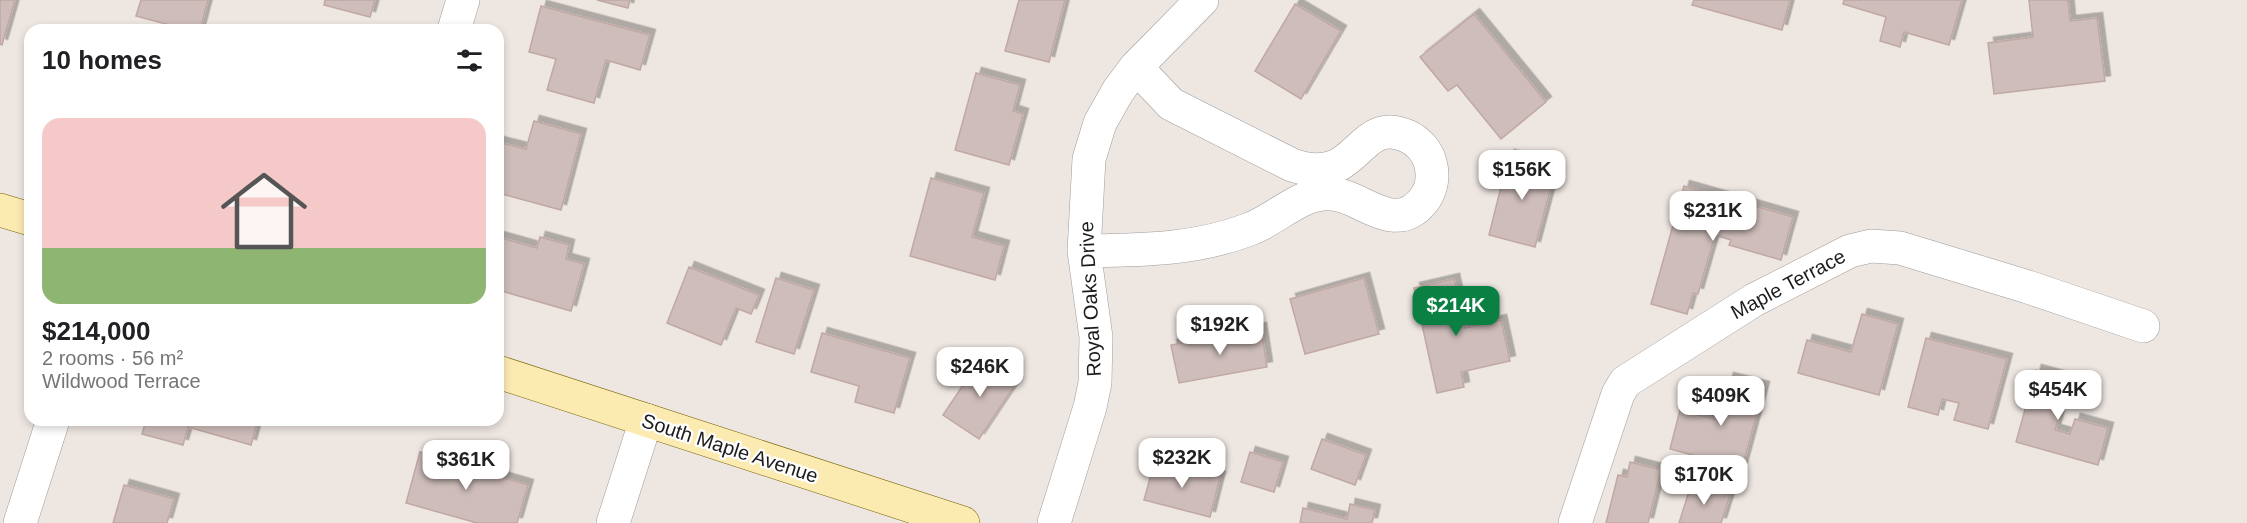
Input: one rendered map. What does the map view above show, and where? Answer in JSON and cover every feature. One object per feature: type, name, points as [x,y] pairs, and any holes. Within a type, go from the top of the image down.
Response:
[{"type":"main road","points":[[0,210],[24,217]]},
{"type":"main road","name":"South Maple Avenue","points":[[504,374],[963,523]]},
{"type":"street","points":[[456,24],[464,0]]},
{"type":"street","name":"Royal Oaks Drive","points":[[1054,523],[1090,407],[1095,383],[1096,336],[1084,251],[1089,159],[1100,123],[1118,91],[1136,67],[1202,0]]},
{"type":"street","points":[[1084,251],[1170,249],[1210,242],[1251,229],[1305,199],[1323,194],[1347,196],[1381,214],[1400,215],[1411,211],[1427,197],[1432,179],[1428,156],[1419,144],[1406,136],[1391,133],[1377,135],[1364,141],[1348,158],[1336,166],[1320,170],[1303,169],[1171,104],[1136,67]]},
{"type":"street","name":"Maple Terrace","points":[[1575,523],[1618,394],[1625,382],[1754,300],[1850,251],[1871,246],[1900,248],[2028,287],[2143,326]]},
{"type":"street","points":[[613,523],[646,420]]},
{"type":"street","points":[[20,523],[51,426]]},
{"type":"building","points":[[0,0],[15,0],[2,45],[0,44]]},
{"type":"building","points":[[141,0],[208,0],[202,24],[166,24],[136,16]]},
{"type":"building","points":[[325,0],[375,0],[370,17],[324,5]]},
{"type":"building","points":[[597,0],[630,0],[628,8]]},
{"type":"building","points":[[1019,0],[1065,0],[1049,62],[1005,51]]},
{"type":"building","points":[[1694,0],[1790,0],[1782,30],[1692,5]]},
{"type":"building","points":[[1844,0],[1962,0],[1949,45],[1904,32],[1900,47],[1880,41],[1886,17],[1843,4]]},
{"type":"building","points":[[2029,0],[2068,0],[2070,21],[2097,18],[2105,81],[1994,94],[1988,43],[2033,37]]},
{"type":"building","points":[[1295,4],[1341,31],[1301,99],[1255,71]]},
{"type":"building","points":[[541,6],[650,35],[640,70],[606,60],[594,103],[547,90],[556,59],[529,52]]},
{"type":"building","points":[[1474,14],[1546,102],[1501,139],[1457,85],[1448,91],[1420,57]]},
{"type":"building","points":[[976,73],[1020,85],[1013,111],[1023,114],[1009,165],[955,150]]},
{"type":"building","points":[[534,121],[581,134],[561,210],[504,195],[504,144],[526,149]]},
{"type":"building","points":[[1509,155],[1556,168],[1535,247],[1489,235]]},
{"type":"building","points":[[931,178],[984,193],[972,237],[1004,246],[995,280],[910,256]]},
{"type":"building","points":[[1684,186],[1793,217],[1781,260],[1729,245],[1731,240],[1715,235],[1698,294],[1693,293],[1687,314],[1651,304]]},
{"type":"building","points":[[540,237],[569,245],[566,259],[584,264],[571,311],[504,292],[504,239],[537,248]]},
{"type":"building","points":[[689,267],[759,295],[751,314],[736,308],[721,345],[667,323]]},
{"type":"building","points":[[776,278],[814,290],[794,354],[756,342]]},
{"type":"building","points":[[1364,278],[1379,334],[1305,354],[1290,299]]},
{"type":"building","points":[[1454,279],[1465,328],[1501,320],[1510,361],[1461,372],[1464,387],[1437,393],[1414,288]]},
{"type":"building","points":[[1862,314],[1898,324],[1879,395],[1798,373],[1807,340],[1851,352]]},
{"type":"building","points":[[1261,328],[1267,367],[1179,383],[1171,345]]},
{"type":"building","points":[[822,333],[910,358],[894,413],[855,402],[859,386],[811,372]]},
{"type":"building","points":[[1926,338],[2007,359],[1988,429],[1954,420],[1959,403],[1942,399],[1938,415],[1908,407]]},
{"type":"building","points":[[981,358],[1017,382],[979,439],[943,415]]},
{"type":"building","points":[[2036,370],[2080,382],[2074,403],[2063,400],[2055,430],[2070,434],[2075,419],[2108,428],[2098,465],[2016,442]]},
{"type":"building","points":[[1728,378],[1764,387],[1742,468],[1670,449],[1680,410],[1717,420]]},
{"type":"building","points":[[144,426],[256,426],[251,445],[188,427],[183,445],[142,434]]},
{"type":"building","points":[[1322,439],[1366,455],[1355,485],[1311,469]]},
{"type":"building","points":[[420,452],[461,463],[463,456],[493,465],[490,474],[528,485],[517,523],[477,523],[406,503]]},
{"type":"building","points":[[1250,452],[1283,462],[1274,492],[1241,482]]},
{"type":"building","points":[[1155,460],[1220,477],[1210,517],[1144,500]]},
{"type":"building","points":[[1630,462],[1661,470],[1648,523],[1606,523],[1618,475],[1627,477]]},
{"type":"building","points":[[1692,482],[1730,495],[1721,523],[1679,523]]},
{"type":"building","points":[[124,485],[174,499],[167,523],[113,523]]},
{"type":"building","points":[[1350,504],[1375,510],[1372,523],[1300,523],[1303,508],[1347,519]]}]
